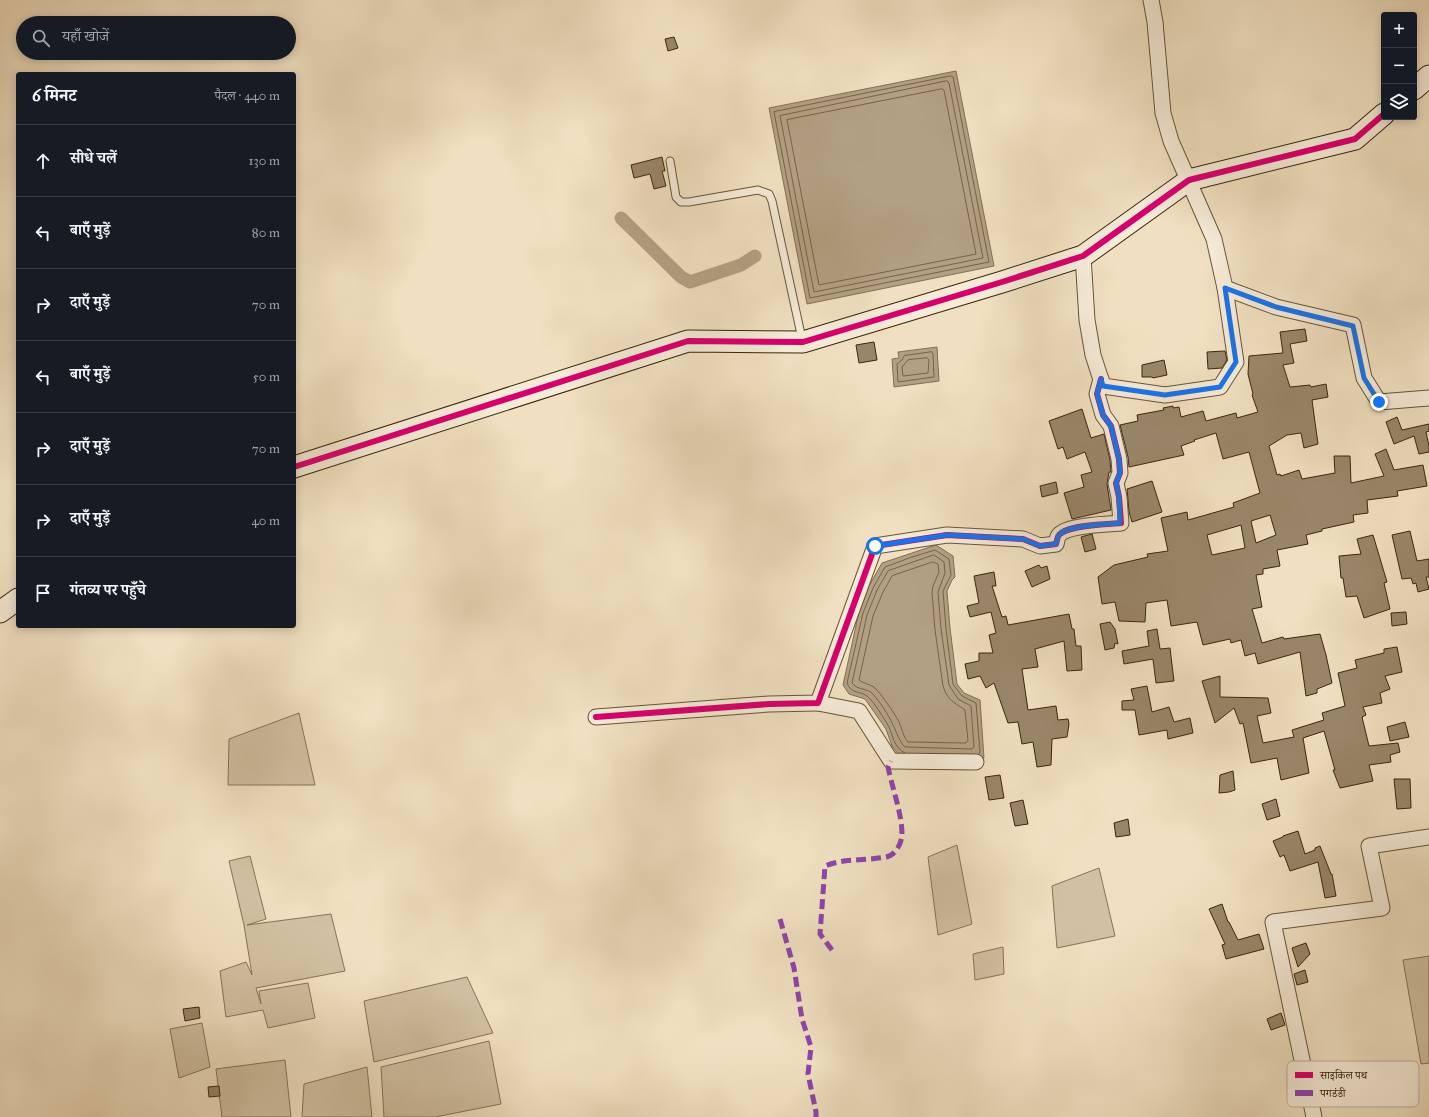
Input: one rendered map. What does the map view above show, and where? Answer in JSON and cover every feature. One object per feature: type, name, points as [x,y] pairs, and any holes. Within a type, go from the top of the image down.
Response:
[{"type":"street","points":[[1083,256],[1087,320],[1093,355],[1103,386],[1165,395],[1220,387],[1236,362],[1225,288],[1214,240],[1171,141],[1163,113],[1155,22],[1151,0]]},
{"type":"street","points":[[1417,86],[1429,76]]},
{"type":"street","points":[[296,466],[688,341],[803,342],[1083,256],[1189,180],[1355,139],[1381,117]]},
{"type":"street","points":[[1225,288],[1276,307],[1353,326],[1364,378],[1379,402],[1429,398]]},
{"type":"street","points":[[818,703],[875,546],[947,535],[1023,539],[1040,546],[1056,544],[1059,535],[1065,530],[1085,526],[1120,523],[1119,497],[1116,483],[1120,473],[1119,459],[1111,426],[1103,415],[1097,394],[1101,379]]},
{"type":"street","points":[[0,612],[16,600]]},
{"type":"street","points":[[596,717],[770,704],[818,703],[859,711],[891,761],[976,762]]},
{"type":"street","points":[[1302,1061],[1273,922],[1382,908],[1369,846],[1429,837]]},
{"type":"street","points":[[1312,1107],[1314,1117]]},
{"type":"lane","points":[[670,161],[676,197],[681,202],[696,201],[758,190],[769,194],[772,201],[803,342]]},
{"type":"shaded area","points":[[299,713],[315,785],[228,785],[229,739]]},
{"type":"shaded area","points":[[957,845],[972,924],[938,935],[928,857]]},
{"type":"shaded area","points":[[250,856],[266,919],[247,925],[331,914],[345,971],[256,988],[261,1004],[259,991],[308,983],[315,1018],[268,1028],[263,1010],[226,1017],[220,971],[246,962],[252,975],[244,925],[229,861]]},
{"type":"shaded area","points":[[1099,868],[1115,936],[1057,948],[1052,886]]},
{"type":"shaded area","points":[[1003,947],[1004,974],[975,980],[973,954]]},
{"type":"shaded area","points":[[1429,956],[1429,1063],[1421,1064],[1403,960]]},
{"type":"shaded area","points":[[467,977],[493,1033],[374,1062],[364,1001]]},
{"type":"shaded area","points":[[202,1023],[210,1067],[179,1078],[170,1029]]},
{"type":"shaded area","points":[[489,1041],[501,1104],[435,1117],[384,1117],[381,1067]]},
{"type":"shaded area","points":[[285,1060],[291,1117],[222,1117],[216,1069]]},
{"type":"shaded area","points":[[367,1067],[372,1117],[302,1117],[304,1084]]},
{"type":"water","points":[[956,71],[994,266],[807,304],[769,108]]},
{"type":"water","points":[[937,347],[939,381],[894,387],[892,359],[899,358],[898,352]]},
{"type":"water","points":[[936,545],[953,556],[955,577],[947,591],[957,684],[964,693],[980,700],[984,758],[899,755],[892,746],[886,729],[865,699],[849,694],[843,685],[859,612],[869,586],[882,563]]},
{"type":"building","points":[[674,37],[678,48],[668,51],[665,39]]},
{"type":"building","points":[[662,157],[665,171],[662,171],[666,186],[654,189],[650,174],[634,178],[631,165]]},
{"type":"building","points":[[1305,329],[1307,341],[1290,344],[1294,363],[1283,365],[1290,387],[1310,385],[1311,387],[1326,384],[1328,397],[1312,400],[1318,444],[1304,448],[1301,433],[1287,435],[1269,446],[1277,475],[1280,474],[1281,476],[1299,470],[1302,479],[1335,473],[1334,456],[1350,456],[1351,483],[1384,476],[1375,454],[1386,449],[1394,470],[1423,465],[1427,486],[1397,491],[1398,496],[1367,500],[1368,513],[1353,515],[1354,522],[1322,529],[1322,531],[1306,535],[1308,544],[1277,550],[1280,566],[1263,569],[1263,574],[1256,575],[1262,607],[1252,609],[1262,643],[1283,637],[1284,639],[1320,634],[1332,683],[1317,689],[1317,693],[1306,696],[1300,652],[1258,664],[1255,653],[1245,656],[1241,640],[1231,643],[1230,639],[1203,645],[1197,622],[1171,626],[1167,600],[1146,603],[1145,622],[1119,621],[1115,602],[1102,604],[1098,577],[1114,565],[1148,557],[1147,554],[1168,551],[1161,518],[1187,512],[1188,520],[1234,507],[1233,503],[1260,493],[1249,452],[1223,459],[1216,433],[1181,446],[1184,455],[1129,467],[1120,425],[1138,421],[1137,415],[1164,410],[1163,408],[1173,406],[1173,408],[1179,407],[1181,417],[1203,411],[1206,421],[1236,413],[1237,418],[1258,412],[1252,395],[1248,374],[1249,356],[1283,353],[1280,332]],"holes":[[[1270,515],[1276,535],[1256,543],[1251,521]],[[1241,525],[1245,548],[1212,555],[1207,535]]]},
{"type":"building","points":[[874,342],[877,360],[859,363],[856,345]]},
{"type":"building","points":[[1225,351],[1227,360],[1222,368],[1208,369],[1207,352]]},
{"type":"building","points":[[1164,360],[1167,375],[1153,378],[1142,377],[1142,365]]},
{"type":"building","points":[[1082,409],[1091,438],[1104,434],[1110,460],[1111,472],[1109,472],[1107,484],[1111,510],[1072,519],[1064,493],[1084,487],[1081,475],[1092,472],[1085,452],[1067,459],[1063,447],[1058,449],[1049,421]]},
{"type":"building","points":[[1397,417],[1402,430],[1429,424],[1429,431],[1426,432],[1429,452],[1419,454],[1414,436],[1394,444],[1386,422]]},
{"type":"building","points":[[1152,481],[1162,512],[1132,522],[1129,512],[1127,489]]},
{"type":"building","points":[[1056,482],[1058,493],[1042,497],[1040,486]]},
{"type":"building","points":[[1410,531],[1417,561],[1429,559],[1429,577],[1426,577],[1429,589],[1418,592],[1416,583],[1413,584],[1411,578],[1402,579],[1392,535]]},
{"type":"building","points":[[1092,534],[1096,549],[1085,552],[1081,537]]},
{"type":"building","points":[[1373,535],[1387,582],[1384,583],[1390,609],[1364,618],[1357,596],[1346,597],[1343,578],[1341,578],[1339,556],[1361,554],[1357,539]]},
{"type":"building","points":[[1039,565],[1041,568],[1047,566],[1050,579],[1032,587],[1025,571]]},
{"type":"building","points":[[994,572],[996,586],[992,586],[1002,617],[1006,616],[1008,625],[1069,614],[1072,629],[1074,629],[1076,646],[1081,646],[1082,670],[1067,671],[1064,641],[1035,649],[1038,667],[1022,669],[1028,710],[1056,706],[1058,720],[1068,719],[1069,724],[1067,737],[1052,739],[1051,765],[1037,767],[1033,742],[1022,744],[1018,722],[1008,723],[994,683],[986,688],[980,676],[968,679],[965,664],[979,661],[979,653],[993,653],[989,635],[996,633],[991,612],[970,617],[967,606],[979,603],[974,576]]},
{"type":"building","points":[[1406,612],[1407,624],[1392,626],[1391,613]]},
{"type":"building","points":[[1110,622],[1115,629],[1118,644],[1115,643],[1114,648],[1105,650],[1100,624]]},
{"type":"building","points":[[1157,629],[1160,649],[1170,648],[1174,681],[1156,683],[1153,659],[1124,664],[1122,651],[1149,646],[1147,631]]},
{"type":"building","points":[[1397,647],[1402,672],[1385,676],[1390,689],[1380,693],[1382,703],[1363,707],[1366,715],[1362,717],[1369,746],[1398,743],[1400,752],[1390,755],[1391,762],[1369,765],[1373,781],[1340,788],[1333,770],[1335,770],[1324,731],[1303,738],[1309,773],[1281,780],[1277,758],[1251,763],[1243,723],[1240,724],[1234,708],[1215,723],[1202,681],[1220,676],[1220,697],[1268,698],[1271,713],[1257,716],[1263,743],[1294,737],[1292,730],[1324,720],[1322,713],[1345,706],[1338,673],[1357,668],[1355,660],[1384,653],[1384,649]]},
{"type":"building","points":[[1147,686],[1152,712],[1169,707],[1174,722],[1190,718],[1193,733],[1168,739],[1167,730],[1139,735],[1135,710],[1122,710],[1122,701],[1134,700],[1131,689]]},
{"type":"building","points":[[1405,722],[1409,737],[1390,741],[1387,727]]},
{"type":"building","points":[[1233,771],[1235,790],[1219,793],[1220,775]]},
{"type":"building","points":[[1000,775],[1004,798],[989,800],[985,777]]},
{"type":"building","points":[[1394,779],[1410,779],[1411,808],[1397,809]]},
{"type":"building","points":[[1276,799],[1280,816],[1267,820],[1262,804]]},
{"type":"building","points":[[1023,800],[1028,824],[1015,826],[1010,803]]},
{"type":"building","points":[[1128,819],[1130,835],[1116,837],[1114,823]]},
{"type":"building","points":[[1298,831],[1305,854],[1320,846],[1332,874],[1336,896],[1325,898],[1318,862],[1290,871],[1284,855],[1280,857],[1273,841]]},
{"type":"building","points":[[1222,904],[1228,922],[1238,940],[1259,934],[1264,949],[1226,959],[1222,945],[1225,944],[1209,909]]},
{"type":"building","points":[[1306,943],[1310,954],[1298,967],[1292,948]]},
{"type":"building","points":[[1305,970],[1308,982],[1297,985],[1294,974]]},
{"type":"building","points":[[199,1007],[200,1018],[185,1021],[183,1009]]},
{"type":"building","points":[[1281,1013],[1285,1025],[1271,1030],[1267,1019]]},
{"type":"building","points":[[219,1086],[220,1096],[209,1097],[208,1087]]},
{"type":"waterway","points":[[621,218],[681,277],[690,282],[741,265],[755,256]]},
{"type":"marked path","points":[[832,950],[820,934],[825,866],[833,863],[889,856],[895,852],[901,841],[902,826],[888,767],[891,761]]},
{"type":"marked path","points":[[780,919],[794,968],[802,1019],[811,1047],[808,1074],[816,1117]]},
{"type":"cycle path","points":[[296,466],[688,341],[803,342],[1083,256],[1189,180],[1355,139],[1381,117]]},
{"type":"cycle path","points":[[596,717],[769,704],[818,703],[875,546],[947,535],[1023,539],[1040,546],[1056,544],[1059,535],[1070,529],[1121,523],[1119,497],[1116,483],[1120,473],[1119,459],[1111,426],[1103,415],[1097,394],[1101,379]]},
{"type":"route","points":[[875,546],[947,535],[1023,539],[1040,546],[1056,544],[1059,535],[1065,530],[1085,526],[1120,523],[1119,497],[1116,483],[1120,473],[1119,459],[1115,448],[1111,426],[1103,415],[1097,394],[1101,379],[1103,386],[1165,395],[1220,387],[1236,362],[1225,288],[1276,307],[1353,326],[1364,378],[1379,402]]}]
